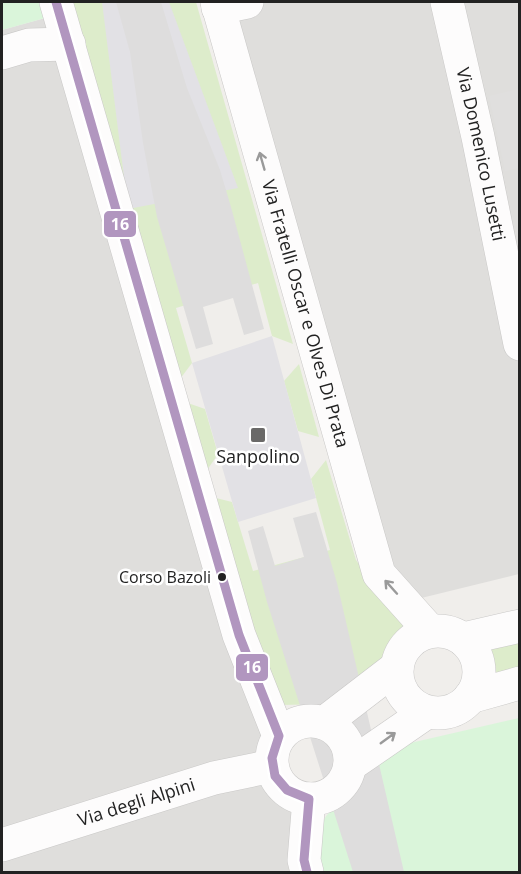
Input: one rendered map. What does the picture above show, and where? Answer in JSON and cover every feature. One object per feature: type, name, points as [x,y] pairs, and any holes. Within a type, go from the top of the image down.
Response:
[{"type":"street","points":[[56,2],[239,635],[275,751],[278,783],[293,795],[309,799],[328,796],[343,784],[350,765],[349,748],[339,732],[324,723],[312,720],[288,727],[275,751]]},
{"type":"street","name":"Via Domenico Lusetti","points":[[447,2],[478,137],[519,344]]},
{"type":"street","name":"Via Fratelli Oscar e Olves Di Prata","points":[[227,4],[379,574],[430,631]]},
{"type":"street","points":[[2,53],[29,45],[69,44]]},
{"type":"street","points":[[463,639],[519,626]]},
{"type":"street","points":[[430,631],[453,633],[463,639],[478,662],[479,676],[476,690],[470,697],[457,709],[444,713],[427,712],[409,702],[397,680],[400,654],[408,644],[418,636],[430,631]]},
{"type":"street","points":[[324,723],[397,667]]},
{"type":"street","points":[[470,697],[519,683]]},
{"type":"street","points":[[350,765],[427,712]]},
{"type":"street","name":"Via degli Alpini","points":[[2,845],[214,778],[275,751]]},
{"type":"street","points":[[307,873],[304,860],[309,799]]},
{"type":"shaded area","points":[[102,2],[169,2],[238,188],[128,209]]},
{"type":"shaded area","points":[[247,2],[519,2],[519,574],[405,602],[218,8]]},
{"type":"shaded area","points":[[45,18],[279,736],[272,766],[278,783],[293,795],[309,799],[307,872],[2,872],[2,30]]},
{"type":"shaded area","points":[[519,89],[519,168],[505,171],[489,96]]},
{"type":"shaded area","points":[[272,336],[316,498],[238,522],[192,363]]},
{"type":"green space","points":[[2,2],[40,2],[45,18],[2,30]]},
{"type":"green space","points":[[71,2],[196,2],[293,344],[272,336],[258,283],[176,308],[192,363],[177,383]]},
{"type":"green space","points":[[299,364],[319,437],[298,431],[284,381]]},
{"type":"green space","points":[[182,401],[205,409],[218,454],[203,476]]},
{"type":"green space","points":[[326,460],[356,560],[378,591],[409,622],[393,637],[383,657],[327,704],[281,705],[250,640],[208,496],[232,502],[253,571],[330,550],[311,479]]},
{"type":"green space","points":[[519,638],[519,672],[496,676],[486,645]]},
{"type":"green space","points":[[519,718],[519,872],[310,872],[305,857],[326,816],[372,769],[406,744]]},
{"type":"pier","points":[[116,2],[161,2],[187,88],[220,170],[264,329],[244,335],[233,298],[203,307],[213,344],[196,349],[157,217],[143,143],[130,52]]},
{"type":"pier","points":[[316,512],[337,583],[404,872],[353,872],[267,602],[248,531],[263,526],[275,566],[304,557],[293,518]]},
{"type":"transit line","name":"16","points":[[56,2],[239,635],[279,736],[272,758],[275,776],[287,790],[309,799],[304,860],[307,872]]},
{"type":"place","name":"Sanpolino","points":[[258,435]]},
{"type":"place","name":"Corso Bazoli","points":[[222,577]]}]
